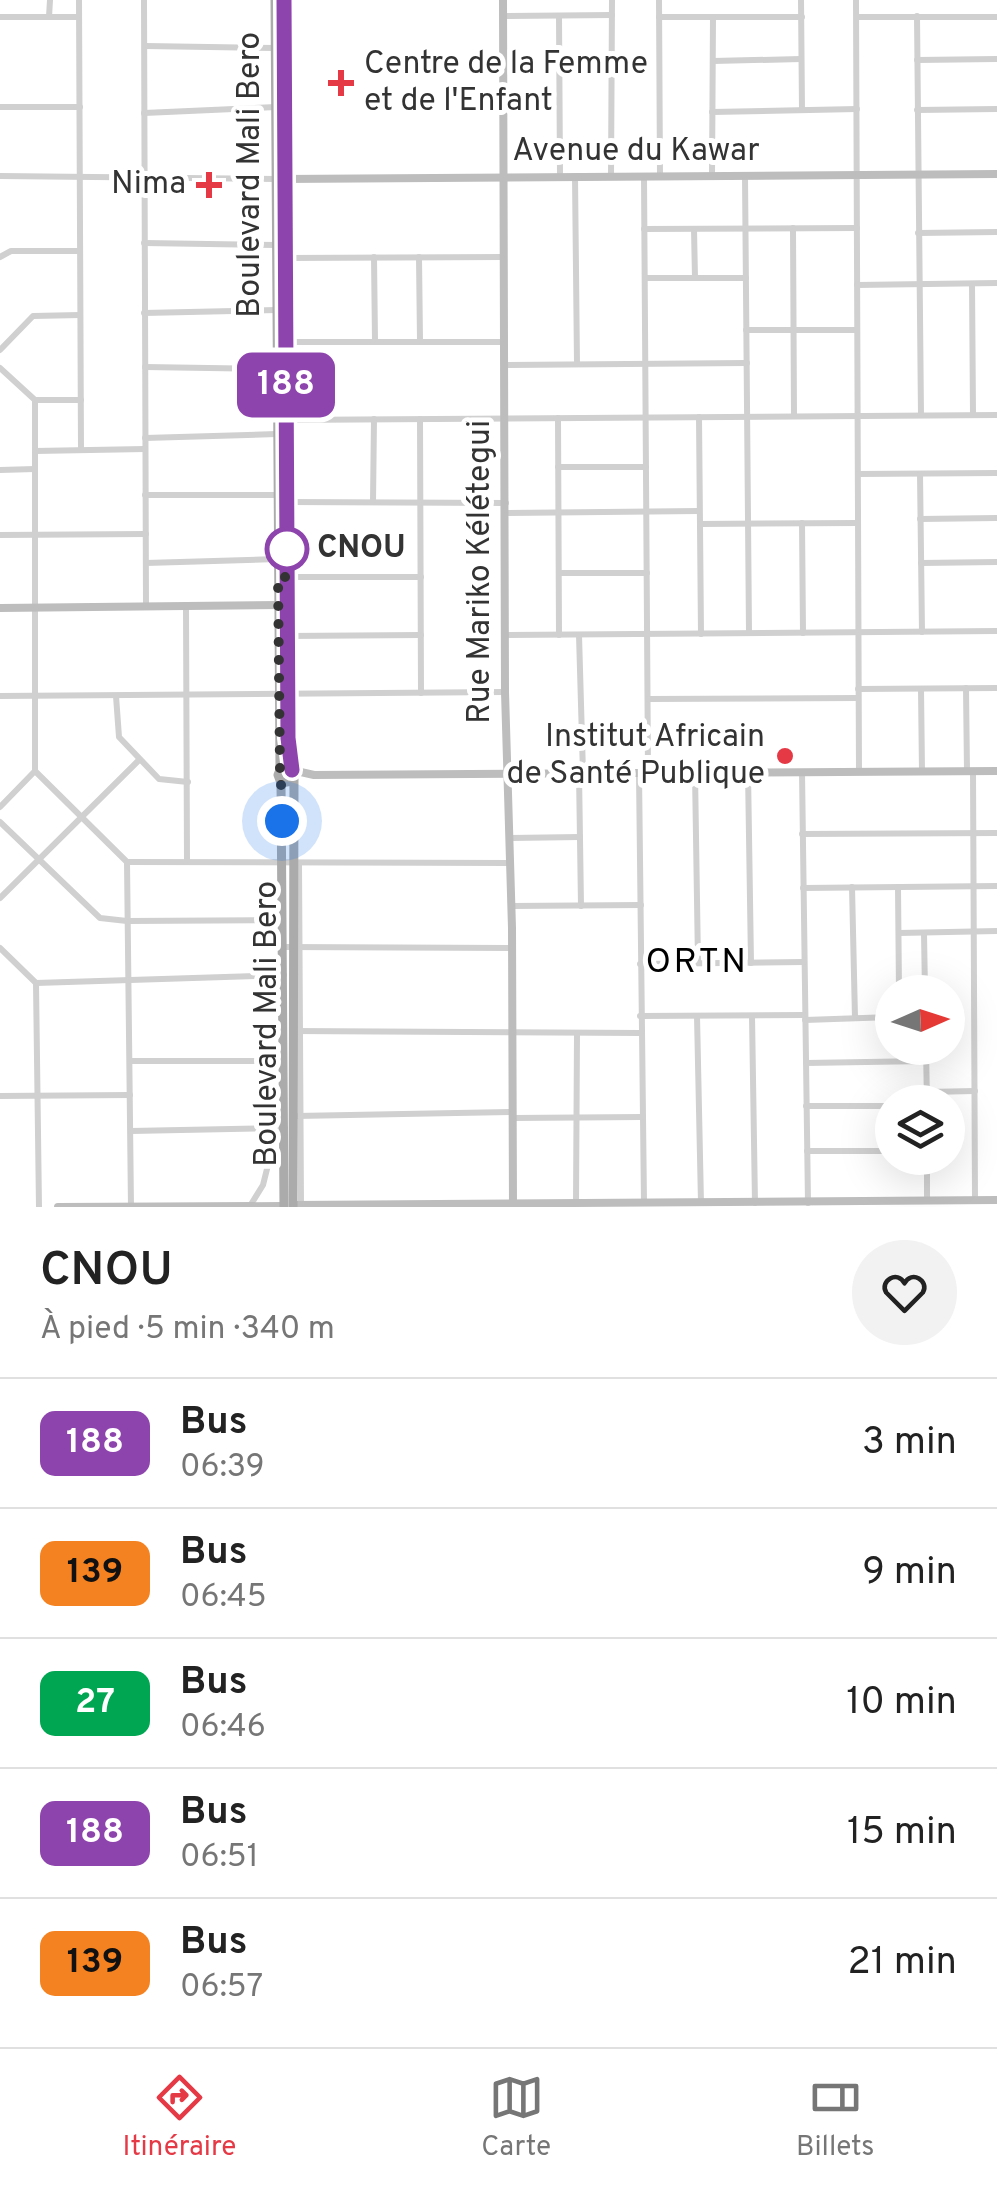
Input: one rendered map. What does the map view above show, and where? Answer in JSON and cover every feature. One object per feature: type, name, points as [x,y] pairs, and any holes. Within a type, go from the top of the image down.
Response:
[{"type":"main road","name":"Boulevard Mali Bero","points":[[276,0],[282,342],[278,559],[282,577]]},
{"type":"main road","name":"Boulevard Mali Bero","points":[[284,0],[277,245],[281,258],[277,310],[282,342],[277,369],[282,420],[277,434],[283,694],[292,864],[293,1206]]},
{"type":"main road","name":"Boulevard Mali Bero","points":[[292,864],[284,920],[292,948],[284,976],[292,1031],[284,1062],[293,1116]]},
{"type":"main road","name":"Boulevard Mali Bero","points":[[293,1116],[281,1128],[293,1206]]},
{"type":"street","points":[[50,0],[50,18]]},
{"type":"street","points":[[79,0],[81,450]]},
{"type":"street","points":[[144,0],[146,607]]},
{"type":"street","name":"Rue Mariko Kélétegui","points":[[503,0],[505,692],[514,1205]]},
{"type":"street","points":[[611,176],[612,0]]},
{"type":"street","points":[[658,0],[660,177]]},
{"type":"street","points":[[802,0],[802,110]]},
{"type":"street","points":[[856,0],[858,772]]},
{"type":"street","points":[[503,16],[612,15]]},
{"type":"street","points":[[560,16],[560,176]]},
{"type":"street","points":[[917,16],[921,415]]},
{"type":"street","points":[[0,17],[79,17]]},
{"type":"street","points":[[659,17],[802,17]]},
{"type":"street","points":[[712,177],[713,17]]},
{"type":"street","points":[[856,18],[997,17]]},
{"type":"street","points":[[144,46],[276,48]]},
{"type":"street","points":[[713,61],[802,59]]},
{"type":"street","points":[[917,60],[997,59]]},
{"type":"street","points":[[0,106],[80,107]]},
{"type":"street","points":[[144,113],[276,108]]},
{"type":"street","points":[[917,110],[997,109]]},
{"type":"street","points":[[712,112],[857,110]]},
{"type":"street","name":"Avenue du Kawar","points":[[280,179],[997,174]]},
{"type":"street","points":[[0,176],[280,179]]},
{"type":"street","points":[[576,176],[577,364]]},
{"type":"street","points":[[745,176],[748,633]]},
{"type":"street","points":[[644,177],[648,699],[640,1016],[649,1204]]},
{"type":"street","points":[[793,228],[794,416]]},
{"type":"street","points":[[644,229],[857,228]]},
{"type":"street","points":[[694,229],[695,278]]},
{"type":"street","points":[[918,233],[997,232]]},
{"type":"street","points":[[144,243],[277,245]]},
{"type":"street","points":[[0,258],[11,251],[80,251]]},
{"type":"street","points":[[281,258],[504,256]]},
{"type":"street","points":[[374,257],[374,341]]},
{"type":"street","points":[[419,257],[420,341]]},
{"type":"street","points":[[644,278],[746,278]]},
{"type":"street","points":[[972,284],[974,415]]},
{"type":"street","points":[[857,285],[997,284]]},
{"type":"street","points":[[144,313],[277,310]]},
{"type":"street","points":[[0,350],[33,316],[80,314]]},
{"type":"street","points":[[746,330],[857,330]]},
{"type":"street","points":[[282,342],[505,342]]},
{"type":"street","points":[[505,364],[746,363]]},
{"type":"street","points":[[145,367],[277,369]]},
{"type":"street","points":[[0,368],[35,400],[80,400]]},
{"type":"street","points":[[0,807],[35,771],[35,400]]},
{"type":"street","points":[[282,420],[997,415]]},
{"type":"street","points":[[699,417],[700,634]]},
{"type":"street","points":[[558,418],[560,634]]},
{"type":"street","points":[[373,502],[374,419]]},
{"type":"street","points":[[420,419],[422,693]]},
{"type":"street","points":[[145,438],[277,434]]},
{"type":"street","points":[[36,451],[145,449]]},
{"type":"street","points":[[558,467],[646,467]]},
{"type":"street","points":[[0,470],[36,470]]},
{"type":"street","points":[[858,474],[997,473]]},
{"type":"street","points":[[920,474],[922,632]]},
{"type":"street","points":[[146,496],[421,502],[558,512],[700,511]]},
{"type":"street","points":[[920,519],[997,518]]},
{"type":"street","points":[[700,524],[858,522]]},
{"type":"street","points":[[802,523],[803,633]]},
{"type":"street","points":[[0,534],[146,534]]},
{"type":"street","points":[[146,563],[278,559]]},
{"type":"street","points":[[921,563],[997,562]]},
{"type":"street","points":[[559,573],[647,573]]},
{"type":"street","points":[[282,577],[420,577]]},
{"type":"street","points":[[0,608],[282,605]]},
{"type":"street","points":[[186,607],[187,862]]},
{"type":"street","points":[[505,635],[997,632]]},
{"type":"street","points":[[282,636],[421,635]]},
{"type":"street","points":[[580,635],[580,906]]},
{"type":"street","points":[[966,688],[974,833],[975,1200]]},
{"type":"street","points":[[648,699],[997,688]]},
{"type":"street","points":[[921,689],[922,772]]},
{"type":"street","points":[[0,696],[505,692]]},
{"type":"street","points":[[116,696],[118,738],[163,781],[188,782]]},
{"type":"street","points":[[0,898],[138,761]]},
{"type":"street","points":[[35,771],[127,862],[510,863]]},
{"type":"street","points":[[286,776],[997,771]]},
{"type":"street","points":[[748,772],[751,963]]},
{"type":"street","points":[[802,772],[808,1203]]},
{"type":"street","points":[[695,773],[698,963]]},
{"type":"street","points":[[0,822],[100,918],[284,920]]},
{"type":"street","points":[[802,834],[997,833]]},
{"type":"street","points":[[510,838],[580,837]]},
{"type":"street","points":[[127,862],[131,1206]]},
{"type":"street","points":[[803,888],[997,886]]},
{"type":"street","points":[[852,887],[855,1018]]},
{"type":"street","points":[[898,887],[899,975]]},
{"type":"street","points":[[511,906],[641,905]]},
{"type":"street","points":[[899,933],[997,931]]},
{"type":"street","points":[[924,933],[925,975]]},
{"type":"street","points":[[0,948],[36,983],[39,1207]]},
{"type":"street","points":[[292,948],[512,948]]},
{"type":"street","points":[[640,964],[804,962]]},
{"type":"street","points":[[36,983],[284,976]]},
{"type":"street","points":[[640,1016],[875,1017]]},
{"type":"street","points":[[697,1016],[701,1203]]},
{"type":"street","points":[[752,1016],[754,1203]]},
{"type":"street","points":[[292,1031],[641,1032]]},
{"type":"street","points":[[578,1034],[575,1131],[581,1204]]},
{"type":"street","points":[[130,1060],[284,1062]]},
{"type":"street","points":[[806,1063],[875,1062]]},
{"type":"street","points":[[965,1091],[975,1091]]},
{"type":"street","points":[[0,1096],[130,1095]]},
{"type":"street","points":[[806,1106],[875,1106]]},
{"type":"street","points":[[293,1116],[642,1117]]},
{"type":"street","points":[[131,1131],[281,1128],[264,1185],[250,1206]]},
{"type":"street","points":[[807,1151],[875,1151]]},
{"type":"street","points":[[927,1175],[927,1202]]},
{"type":"street","points":[[58,1207],[847,1205],[997,1200],[995,1207]]},
{"type":"bus line","name":"188","points":[[284,0],[288,738],[292,770]]},
{"type":"place","name":"Centre de la Femme et de l'Enfant","points":[[341,83]]},
{"type":"place","name":"Nima","points":[[209,185]]},
{"type":"place","name":"CNOU","points":[[287,549]]},
{"type":"place","name":"Institut Africain de Santé Publique","points":[[785,756]]},
{"type":"district","name":"ORTN","points":[[697,963]]},
{"type":"route","points":[[282,821],[278,778],[278,577],[287,577],[287,540],[287,549]]}]
